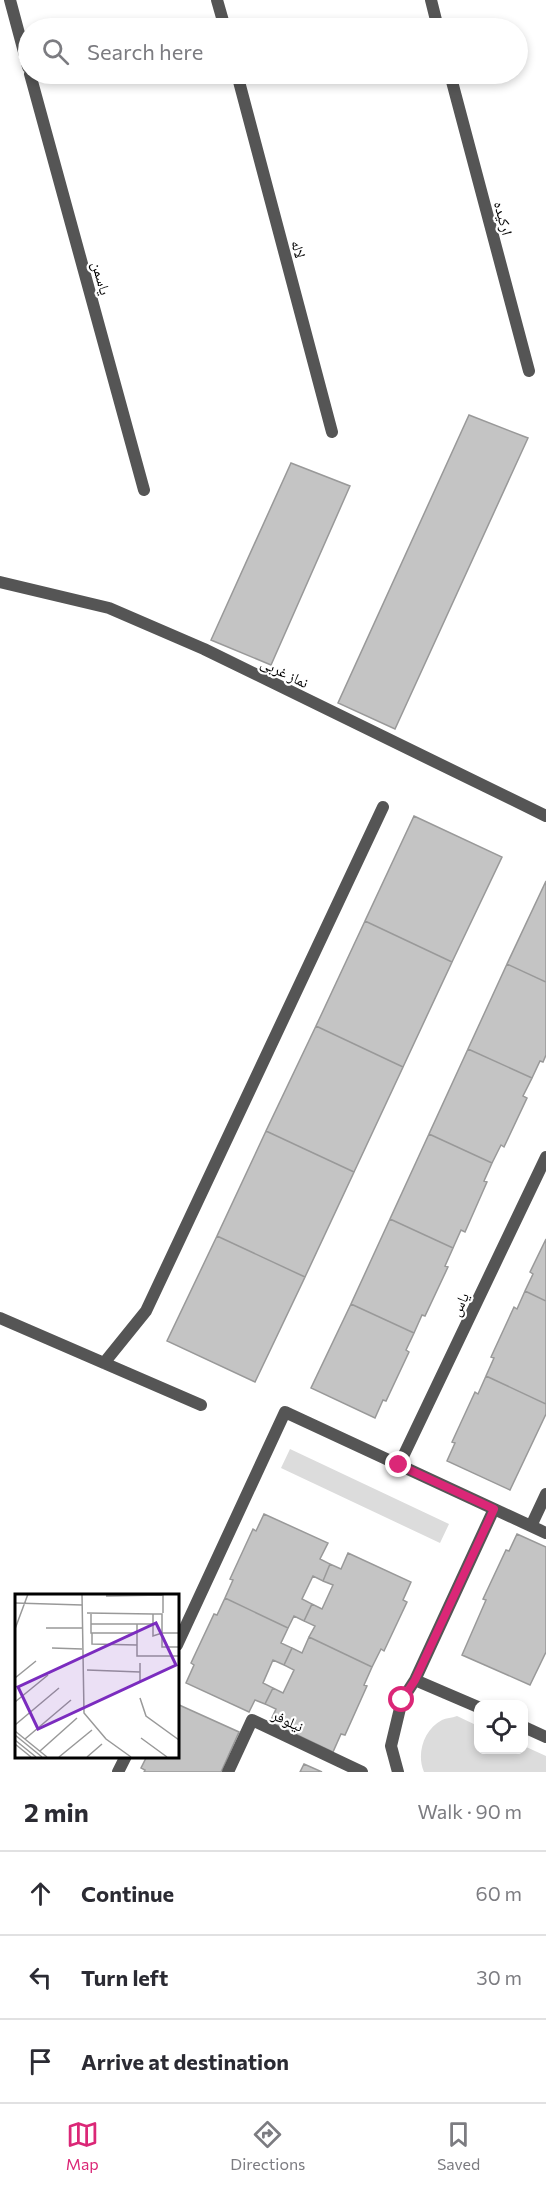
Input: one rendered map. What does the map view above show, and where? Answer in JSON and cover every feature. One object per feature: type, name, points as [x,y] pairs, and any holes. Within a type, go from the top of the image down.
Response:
[{"type":"street","points":[[10,0],[18,30]]},
{"type":"street","points":[[217,0],[222,18]]},
{"type":"street","points":[[431,0],[436,18]]},
{"type":"street","name":"یاسمن","points":[[33,84],[144,490]]},
{"type":"street","name":"لاله","points":[[240,84],[332,432]]},
{"type":"street","name":"ارکیده","points":[[453,84],[529,371]]},
{"type":"street","name":"نماز غربی","points":[[0,582],[109,608],[204,649],[546,816]]},
{"type":"street","points":[[104,1363],[146,1311],[383,807]]},
{"type":"street","name":"یاس","points":[[399,1465],[546,1157]]},
{"type":"street","points":[[0,1318],[201,1405]]},
{"type":"street","points":[[178,1643],[285,1412],[546,1533]]},
{"type":"street","points":[[531,1526],[546,1494]]},
{"type":"street","points":[[398,1772],[391,1746],[402,1700],[415,1680],[494,1509]]},
{"type":"street","points":[[415,1680],[474,1705]]},
{"type":"street","name":"نیلوفر","points":[[228,1772],[252,1720],[362,1772]]},
{"type":"street","points":[[528,1728],[545,1733]]},
{"type":"street","points":[[118,1772],[125,1757]]},
{"type":"shaded area","points":[[290,1449],[449,1524],[440,1543],[281,1468]]},
{"type":"shaded area","points":[[457,1716],[474,1724],[474,1754],[528,1754],[528,1748],[546,1756],[546,1772],[424,1772],[421,1758],[423,1743],[430,1729],[442,1720]]},
{"type":"building","points":[[469,415],[528,438],[395,729],[338,703]]},
{"type":"building","points":[[291,463],[350,486],[271,665],[211,640]]},
{"type":"building","points":[[414,816],[502,857],[452,962],[365,921]]},
{"type":"building","points":[[546,881],[546,982],[507,964]]},
{"type":"building","points":[[365,921],[452,962],[403,1067],[316,1026]]},
{"type":"building","points":[[507,964],[546,982],[546,1055],[543,1062],[540,1061],[532,1078],[468,1049]]},
{"type":"building","points":[[316,1026],[403,1067],[354,1172],[266,1131]]},
{"type":"building","points":[[468,1049],[532,1078],[523,1096],[527,1098],[504,1147],[501,1145],[492,1163],[429,1134]]},
{"type":"building","points":[[266,1131],[354,1172],[305,1277],[217,1236]]},
{"type":"building","points":[[429,1134],[492,1163],[484,1181],[487,1182],[465,1232],[461,1230],[453,1248],[390,1219]]},
{"type":"building","points":[[390,1219],[453,1248],[445,1266],[448,1267],[425,1316],[422,1315],[414,1333],[351,1304]]},
{"type":"building","points":[[217,1236],[305,1277],[255,1382],[167,1341]]},
{"type":"building","points":[[546,1239],[546,1301],[525,1291],[533,1274],[530,1272]]},
{"type":"building","points":[[525,1291],[546,1301],[546,1404],[486,1376],[494,1358],[491,1357],[514,1307],[517,1309]]},
{"type":"building","points":[[351,1304],[414,1333],[406,1350],[409,1352],[386,1401],[383,1400],[375,1418],[311,1388]]},
{"type":"building","points":[[486,1376],[546,1404],[546,1414],[510,1490],[447,1461],[455,1443],[452,1442],[475,1392],[478,1394]]},
{"type":"building","points":[[264,1514],[328,1543],[320,1559],[330,1564],[323,1581],[313,1576],[302,1599],[312,1604],[304,1621],[294,1616],[288,1628],[225,1598],[233,1580],[230,1579],[253,1529],[256,1531]]},
{"type":"building","points":[[517,1534],[546,1547],[546,1652],[530,1685],[462,1655],[486,1600],[483,1599],[506,1550],[509,1551]]},
{"type":"building","points":[[348,1553],[411,1582],[403,1600],[407,1602],[384,1651],[381,1649],[372,1667],[309,1637],[315,1626],[304,1621],[312,1604],[322,1609],[333,1585],[323,1581],[330,1564],[341,1569]]},
{"type":"building","points":[[225,1598],[288,1628],[281,1643],[292,1648],[284,1665],[273,1660],[263,1683],[273,1688],[265,1704],[255,1700],[249,1712],[186,1683],[194,1665],[191,1663],[214,1614],[217,1615]]},
{"type":"building","points":[[309,1637],[372,1667],[364,1685],[367,1686],[345,1735],[341,1734],[333,1752],[270,1722],[276,1709],[265,1704],[273,1688],[283,1693],[294,1670],[284,1665],[292,1648],[302,1653]]},
{"type":"building","points":[[178,1704],[239,1732],[221,1772],[144,1772],[145,1770],[141,1768],[146,1757],[178,1757]]},
{"type":"building","points":[[304,1764],[322,1772],[300,1772]]},
{"type":"route","points":[[399,1465],[494,1509],[415,1680],[402,1700]]}]
